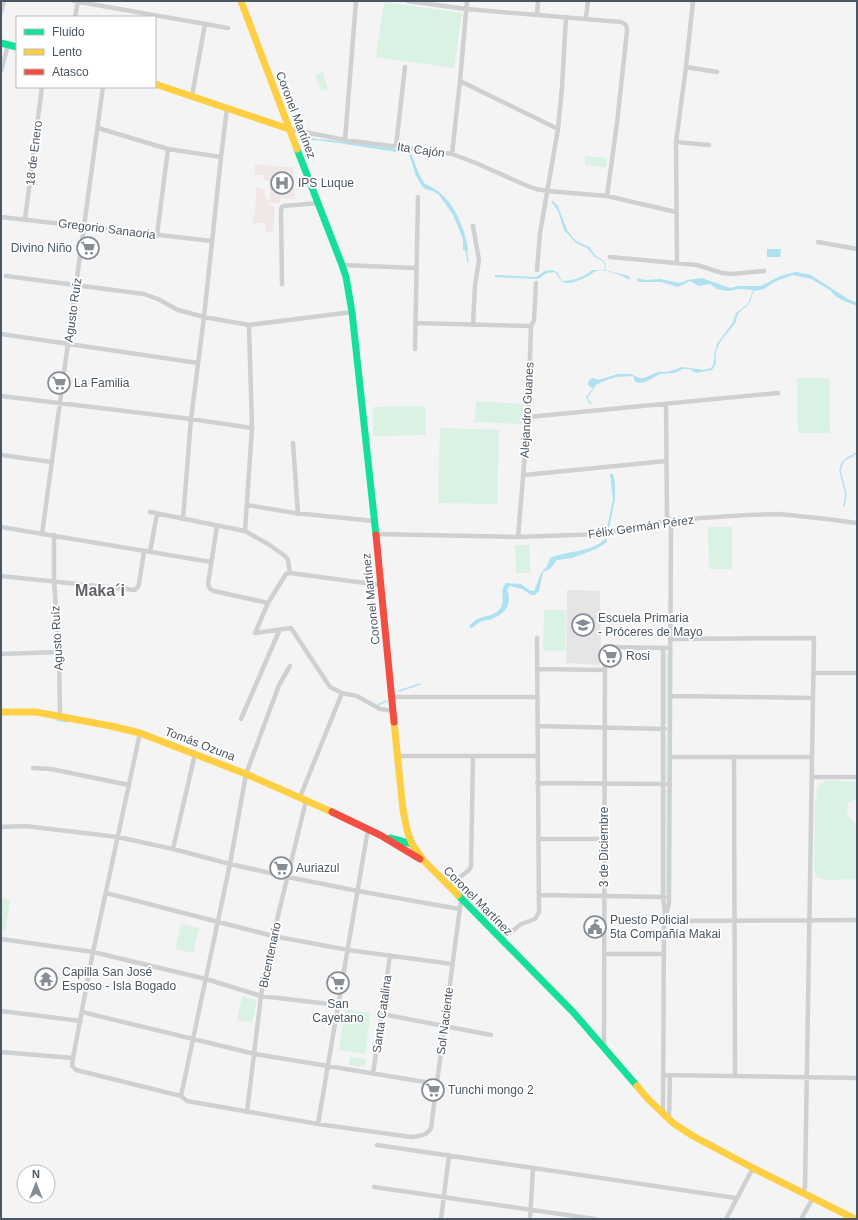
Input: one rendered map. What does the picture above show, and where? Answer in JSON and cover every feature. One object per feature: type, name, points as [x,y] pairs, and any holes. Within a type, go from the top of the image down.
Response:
[{"type":"main road","name":"Coronel Martínez","points":[[241,1],[346,277],[352,312],[376,534],[403,810],[407,830],[412,844],[424,861],[448,887],[574,1013],[638,1089],[663,1114],[693,1136],[754,1168]]},
{"type":"main road","points":[[4,44],[16,47]]},
{"type":"main road","points":[[156,84],[290,130]]},
{"type":"main road","name":"Tomás Ozuna","points":[[1,712],[28,712],[60,716],[140,733],[246,774],[303,799],[380,835],[424,861]]},
{"type":"main road","name":"Tomás Ozuna","points":[[380,835],[412,844]]},
{"type":"main road","points":[[754,1168],[855,1219]]},
{"type":"street","points":[[1,12],[4,1]]},
{"type":"street","points":[[75,16],[77,1],[147,15]]},
{"type":"street","points":[[345,140],[356,1]]},
{"type":"street","points":[[408,1],[466,9],[586,18],[621,22],[625,24],[627,27],[618,116],[607,196]]},
{"type":"street","points":[[452,154],[460,81],[466,1]]},
{"type":"street","points":[[537,15],[538,1]]},
{"type":"street","points":[[586,18],[588,1]]},
{"type":"street","points":[[677,263],[676,142],[693,1]]},
{"type":"street","points":[[156,16],[228,28]]},
{"type":"street","points":[[537,270],[540,233],[558,129],[566,17]]},
{"type":"street","points":[[192,96],[205,24]]},
{"type":"street","points":[[1,71],[4,44]]},
{"type":"street","points":[[396,146],[405,67]]},
{"type":"street","points":[[686,67],[716,72]]},
{"type":"street","points":[[460,81],[558,129]]},
{"type":"street","name":"18 de Enero","points":[[25,219],[42,88]]},
{"type":"street","name":"Agusto Ruíz","points":[[42,534],[103,88]]},
{"type":"street","points":[[183,520],[191,419],[227,108]]},
{"type":"street","points":[[98,128],[168,149],[221,157]]},
{"type":"street","name":"Ita Cajón","points":[[290,130],[345,140],[452,154],[476,163],[524,185],[547,191],[607,196],[676,212]]},
{"type":"street","points":[[676,142],[710,145]]},
{"type":"street","points":[[156,235],[168,149]]},
{"type":"street","points":[[415,348],[418,197]]},
{"type":"street","points":[[282,284],[282,207],[318,203]]},
{"type":"street","name":"Gregorio Sanaoria","points":[[1,217],[212,241]]},
{"type":"street","points":[[473,226],[479,260],[475,285],[473,325]]},
{"type":"street","points":[[818,242],[857,249]]},
{"type":"street","points":[[610,257],[696,264],[722,273],[731,274],[764,271]]},
{"type":"street","points":[[342,265],[416,268]]},
{"type":"street","points":[[6,276],[144,294],[158,299],[178,310],[204,317],[249,325],[352,312]]},
{"type":"street","name":"Alejandro Guanes","points":[[518,537],[528,417],[531,326],[534,320],[536,283]]},
{"type":"street","points":[[415,323],[531,326]]},
{"type":"street","points":[[245,531],[252,428],[249,325]]},
{"type":"street","points":[[1,334],[198,363]]},
{"type":"street","points":[[528,417],[778,393]]},
{"type":"street","points":[[1,396],[191,419],[252,428]]},
{"type":"street","points":[[666,404],[667,517],[671,520],[670,903],[666,915]]},
{"type":"street","points":[[293,443],[298,514]]},
{"type":"street","points":[[1,455],[52,462]]},
{"type":"street","points":[[524,475],[666,461]]},
{"type":"street","points":[[247,505],[298,514],[374,520]]},
{"type":"street","points":[[150,512],[183,520],[245,531],[285,556],[288,560],[290,573]]},
{"type":"street","points":[[150,552],[157,514]]},
{"type":"street","name":"Félix Germán Pérez","points":[[376,534],[556,537],[600,534],[671,520],[747,514],[779,514],[857,523]]},
{"type":"street","points":[[217,526],[210,562],[208,584],[210,589],[268,603]]},
{"type":"street","points":[[1,527],[210,562]]},
{"type":"street","name":"Agusto Ruíz","points":[[54,535],[54,581],[59,652],[60,716]]},
{"type":"street","points":[[1,576],[136,589],[139,584],[144,551]]},
{"type":"street","points":[[380,586],[290,573],[286,574],[268,603],[255,633],[288,628],[292,630],[330,688],[342,693],[357,696],[380,709],[394,711]]},
{"type":"street","points":[[241,719],[280,630]]},
{"type":"street","points":[[501,940],[521,924],[536,918],[539,908],[537,638]]},
{"type":"street","points":[[670,639],[814,638],[805,1187],[803,1193]]},
{"type":"street","name":"3 de Diciembre","points":[[604,1048],[605,647],[663,648]]},
{"type":"street","points":[[663,1114],[663,954],[664,924],[666,915],[664,897],[663,648],[670,648]]},
{"type":"street","points":[[1,654],[59,652]]},
{"type":"street","points":[[181,1096],[230,864],[246,774],[279,685],[290,666]]},
{"type":"street","points":[[537,669],[604,670]]},
{"type":"street","points":[[813,672],[857,673]]},
{"type":"street","name":"Bicentenario","points":[[247,1112],[261,996],[273,936],[288,877],[303,799],[342,693]]},
{"type":"street","points":[[670,696],[813,698]]},
{"type":"street","points":[[392,697],[537,697]]},
{"type":"street","points":[[537,726],[670,729]]},
{"type":"street","points":[[140,733],[93,952],[73,1058],[72,1066],[76,1070],[181,1096],[187,1101],[318,1124],[368,829]]},
{"type":"street","points":[[172,849],[195,754]]},
{"type":"street","points":[[398,756],[537,756]]},
{"type":"street","points":[[448,887],[469,870],[471,866],[473,756]]},
{"type":"street","points":[[670,757],[812,757]]},
{"type":"street","points":[[734,757],[735,1076]]},
{"type":"street","points":[[33,768],[50,769],[128,785]]},
{"type":"street","points":[[812,777],[857,777]]},
{"type":"street","points":[[537,783],[670,784]]},
{"type":"street","points":[[1,827],[25,826],[118,837],[288,877],[460,909]]},
{"type":"street","points":[[538,839],[604,839]]},
{"type":"street","points":[[106,893],[273,936],[348,950],[452,964]]},
{"type":"street","points":[[539,895],[670,897]]},
{"type":"street","name":"Sol Naciente","points":[[318,1124],[411,1137],[425,1135],[429,1132],[431,1128],[461,900]]},
{"type":"street","points":[[666,920],[857,920]]},
{"type":"street","points":[[1,939],[93,952],[206,979],[261,996],[338,1005]]},
{"type":"street","points":[[604,954],[663,954]]},
{"type":"street","name":"Santa Catalina","points":[[373,1074],[390,955]]},
{"type":"street","points":[[1,1011],[81,1021]]},
{"type":"street","points":[[82,1012],[255,1054],[437,1084]]},
{"type":"street","points":[[382,1014],[491,1035]]},
{"type":"street","points":[[1,1052],[73,1058]]},
{"type":"street","points":[[663,1075],[857,1078]]},
{"type":"street","points":[[670,1075],[670,1120]]},
{"type":"street","points":[[377,1145],[736,1198]]},
{"type":"street","points":[[441,1219],[449,1155]]},
{"type":"street","points":[[530,1219],[533,1168]]},
{"type":"street","points":[[726,1219],[736,1198],[754,1168]]},
{"type":"street","points":[[374,1187],[595,1219]]},
{"type":"street","points":[[801,1219],[813,1198]]},
{"type":"shaded area","name":"IPS Luque","points":[[255,164],[293,167],[295,199],[283,199],[281,186],[280,203],[270,203],[270,181],[264,180],[264,175],[255,175]]},
{"type":"shaded area","points":[[256,187],[264,189],[265,197],[269,200],[269,206],[275,206],[273,232],[266,232],[266,223],[253,223],[253,215],[255,215]]},
{"type":"shaded area","name":"Escuela Primaria - Próceres de Mayo","points":[[567,590],[600,591],[600,665],[566,663]]},
{"type":"green space","points":[[384,2],[462,13],[454,68],[376,57]]},
{"type":"green space","points":[[323,72],[328,89],[321,91],[315,75]]},
{"type":"green space","points":[[585,156],[607,158],[606,167],[585,165]]},
{"type":"green space","points":[[797,378],[829,378],[830,433],[798,433]]},
{"type":"green space","points":[[476,401],[523,404],[522,424],[474,422]]},
{"type":"green space","points":[[425,406],[426,435],[373,436],[373,407]]},
{"type":"green space","points":[[440,428],[499,430],[497,504],[438,503]]},
{"type":"green space","points":[[708,527],[732,527],[732,569],[709,569]]},
{"type":"green space","points":[[515,545],[530,545],[530,573],[516,573]]},
{"type":"green space","points":[[544,610],[566,610],[565,651],[543,650]]},
{"type":"green space","points":[[665,653],[667,653],[668,662],[667,724],[665,723]]},
{"type":"green space","points":[[665,733],[667,734],[667,780],[665,780]]},
{"type":"green space","points":[[826,780],[857,782],[857,799],[848,803],[847,814],[857,825],[857,876],[854,879],[826,880],[818,878],[814,871],[815,803],[818,787]]},
{"type":"green space","points":[[665,789],[667,790],[667,894],[665,893]]},
{"type":"green space","points":[[1,898],[10,900],[5,931],[1,930]]},
{"type":"green space","points":[[181,924],[199,928],[193,953],[175,949]]},
{"type":"green space","points":[[242,997],[257,1000],[252,1023],[237,1020]]},
{"type":"green space","points":[[345,1009],[371,1013],[365,1054],[339,1050]]},
{"type":"green space","points":[[350,1057],[366,1059],[365,1067],[349,1065]]},
{"type":"water","points":[[301,137],[390,148],[411,153],[419,174],[425,184],[432,187],[444,196],[453,208],[463,229],[468,251],[463,250],[463,239],[453,215],[439,195],[433,191],[425,189],[422,186],[416,176],[409,154],[313,139],[307,140]]},
{"type":"water","points":[[551,201],[558,206],[567,230],[573,238],[589,247],[596,256],[604,261],[606,264],[605,270],[629,276],[630,280],[623,276],[599,270],[604,270],[604,262],[595,257],[587,248],[576,243],[564,230],[558,211]]},
{"type":"water","points":[[767,249],[781,249],[780,257],[767,257]]},
{"type":"water","points":[[552,270],[557,272],[562,281],[566,281],[582,277],[592,270],[599,270],[595,271],[589,276],[571,283],[561,281],[554,272],[547,273],[538,279],[495,277],[495,275],[536,277],[545,271]]},
{"type":"water","points":[[796,272],[811,275],[848,299],[857,303],[857,306],[842,300],[834,295],[830,290],[811,279],[793,275],[776,281],[764,289],[754,291],[748,305],[738,314],[735,323],[718,346],[716,351],[716,363],[712,370],[696,373],[690,369],[683,369],[674,373],[660,374],[645,382],[638,383],[635,381],[633,376],[616,377],[596,385],[588,397],[592,404],[590,404],[586,397],[593,388],[588,384],[589,380],[593,378],[598,380],[618,374],[631,374],[639,378],[644,378],[658,372],[668,372],[682,367],[704,370],[711,368],[714,363],[714,355],[717,344],[733,322],[736,313],[748,304],[753,290],[739,289],[728,291],[717,289],[710,284],[699,286],[690,281],[678,287],[661,282],[640,282],[637,281],[637,278],[645,280],[660,279],[680,283],[702,278],[730,288],[738,286],[761,286],[780,276]]},
{"type":"water","points":[[610,474],[613,474],[615,483],[615,499],[609,528],[607,528],[613,499]]},
{"type":"water","points":[[607,539],[606,543],[596,549],[572,558],[557,560],[550,569],[543,572],[539,591],[535,595],[531,595],[522,589],[510,586],[507,590],[509,600],[507,608],[501,614],[492,619],[480,622],[472,628],[469,627],[475,620],[492,615],[499,610],[502,603],[503,589],[506,583],[521,584],[529,590],[534,591],[541,573],[547,566],[550,558],[587,549]]},
{"type":"waterway","points":[[309,139],[317,140]]},
{"type":"waterway","points":[[321,140],[361,145]]},
{"type":"waterway","points":[[466,250],[468,262]]},
{"type":"waterway","points":[[844,506],[846,494],[840,471],[842,463],[857,453]]},
{"type":"waterway","points":[[399,691],[420,684]]},
{"type":"waterway","points":[[378,705],[386,701]]},
{"type":"waterway","points":[[57,720],[67,722]]},
{"type":"traffic: fast","points":[[1,43],[16,47]]},
{"type":"traffic: fast","points":[[297,149],[346,277],[352,312],[376,535]]},
{"type":"traffic: fast","points":[[390,838],[412,844]]},
{"type":"traffic: fast","points":[[458,895],[574,1013],[637,1086]]},
{"type":"traffic: slow","points":[[241,1],[297,149]]},
{"type":"traffic: slow","points":[[156,84],[289,129]]},
{"type":"traffic: slow","points":[[1,712],[36,712],[140,733],[246,774],[332,812]]},
{"type":"traffic: slow","points":[[394,722],[403,810],[407,830],[412,844],[424,861],[458,895]]},
{"type":"traffic: slow","points":[[637,1086],[673,1123],[693,1136],[855,1219]]},
{"type":"traffic: jam","points":[[376,535],[394,722]]},
{"type":"traffic: jam","points":[[332,812],[380,835],[420,859]]},
{"type":"place","name":"IPS Luque","points":[[282,183]]},
{"type":"place","name":"Divino Niño","points":[[88,248]]},
{"type":"place","name":"La Familia","points":[[59,383]]},
{"type":"place","name":"Escuela Primaria - Próceres de Mayo","points":[[583,625]]},
{"type":"place","name":"Rosi","points":[[610,656]]},
{"type":"place","name":"Auriazul","points":[[281,868]]},
{"type":"place","name":"Puesto Policial 5ta Compañía Makai","points":[[595,927]]},
{"type":"place","name":"Capilla San José Esposo - Isla Bogado","points":[[46,979]]},
{"type":"place","name":"San Cayetano","points":[[338,983]]},
{"type":"place","name":"Tunchi mongo 2","points":[[433,1090]]},
{"type":"district","name":"Maka´i","points":[[100,590]]}]
